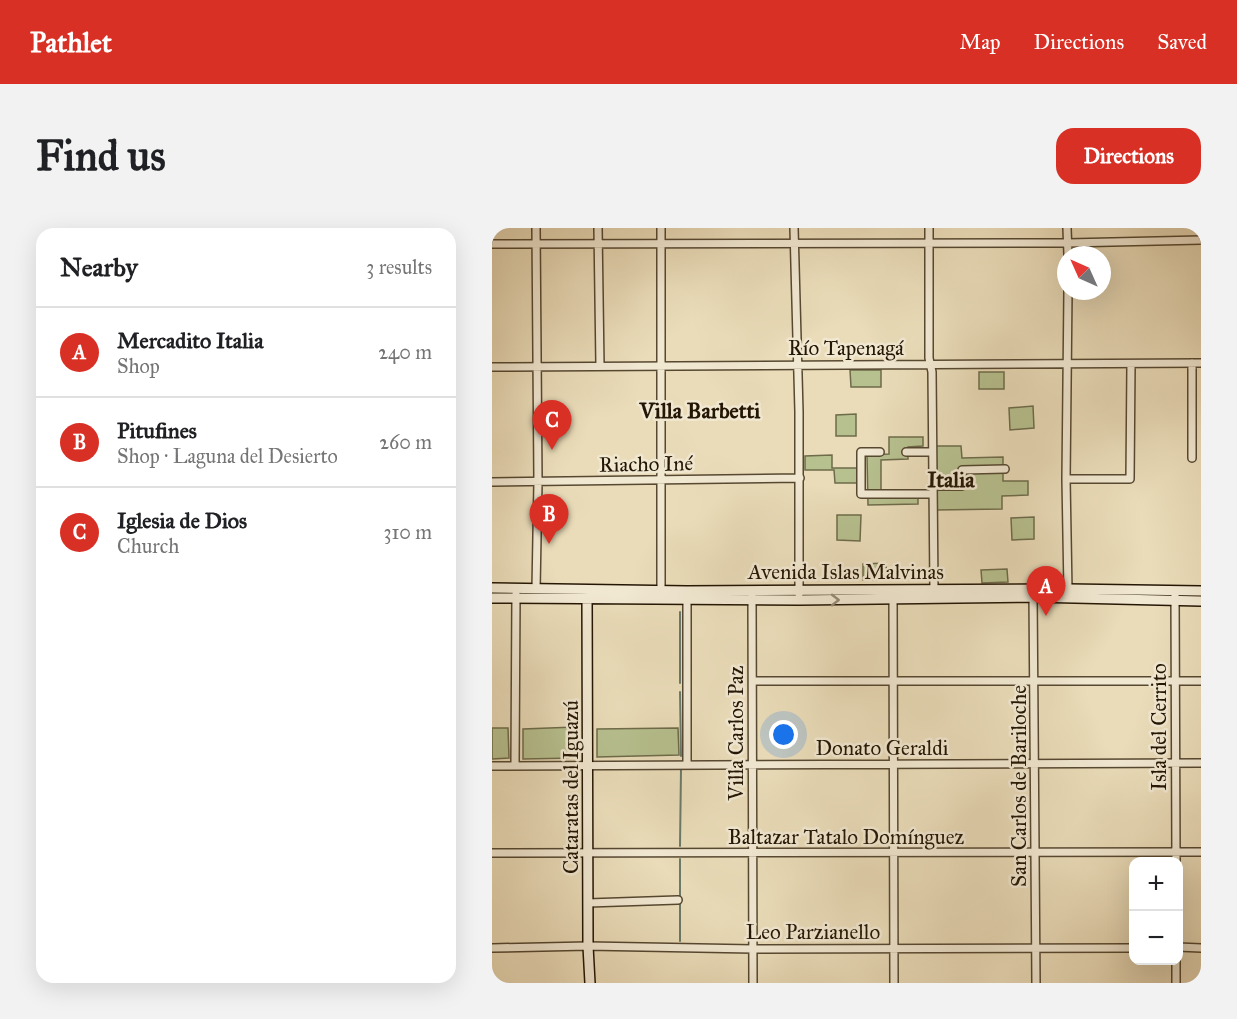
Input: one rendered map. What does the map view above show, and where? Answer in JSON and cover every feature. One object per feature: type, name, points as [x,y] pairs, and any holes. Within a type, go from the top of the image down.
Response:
[{"type":"main road","name":"Avenida Islas Malvinas","points":[[492,588],[516,593],[687,595],[1069,593],[1175,596],[1201,601]]},
{"type":"main road","name":"Avenida Islas Malvinas","points":[[492,598],[536,589],[588,594],[661,590],[687,595]]},
{"type":"main road","name":"Avenida Islas Malvinas","points":[[893,594],[934,590],[1033,593]]},
{"type":"main road","name":"Avenida Islas Malvinas","points":[[1175,596],[1201,591]]},
{"type":"main road","name":"Cataratas del Iguazú","points":[[588,594],[588,946],[590,983]]},
{"type":"street","points":[[536,228],[538,366],[536,589]]},
{"type":"street","points":[[598,228],[600,366]]},
{"type":"street","points":[[661,228],[661,590]]},
{"type":"street","points":[[794,228],[800,478],[799,595]]},
{"type":"street","points":[[929,228],[934,590]]},
{"type":"street","points":[[1067,228],[1068,243]]},
{"type":"street","points":[[492,244],[1068,243],[1201,240]]},
{"type":"street","points":[[1068,300],[1066,479],[1069,593]]},
{"type":"street","points":[[1192,363],[1192,458]]},
{"type":"street","name":"Río Tapenagá","points":[[492,367],[1201,363]]},
{"type":"street","points":[[1066,479],[1130,479],[1131,364]]},
{"type":"street","points":[[880,452],[861,452],[861,494],[962,486],[962,470],[1005,469]]},
{"type":"street","points":[[906,452],[932,452]]},
{"type":"street","name":"Riacho Iné","points":[[492,482],[800,478]]},
{"type":"street","points":[[515,765],[516,593]]},
{"type":"street","name":"San Carlos de Bariloche","points":[[1033,593],[1036,983]]},
{"type":"street","points":[[893,594],[894,983]]},
{"type":"street","points":[[687,595],[687,764]]},
{"type":"street","name":"Villa Carlos Paz","points":[[752,595],[753,983]]},
{"type":"street","name":"Isla del Cerrito","points":[[1175,596],[1176,857]]},
{"type":"street","points":[[753,681],[1201,681]]},
{"type":"street","name":"Donato Geraldi","points":[[492,766],[1201,763]]},
{"type":"street","name":"Baltazar Tatalo Domínguez","points":[[492,853],[1201,852]]},
{"type":"street","points":[[588,903],[678,900]]},
{"type":"street","name":"Leo Parzianello","points":[[492,948],[588,946],[753,949],[1129,948]]},
{"type":"street","points":[[1183,947],[1201,948]]},
{"type":"street","points":[[1176,965],[1176,983]]},
{"type":"green space","points":[[850,370],[881,370],[881,387],[851,387]]},
{"type":"green space","points":[[979,372],[1004,372],[1004,389],[979,389]]},
{"type":"green space","points":[[1033,406],[1034,428],[1010,430],[1009,408]]},
{"type":"green space","points":[[856,414],[856,436],[836,436],[836,415]]},
{"type":"green space","points":[[889,437],[923,437],[923,446],[908,447],[908,459],[881,460],[881,497],[918,496],[918,504],[868,505],[867,455],[889,454]]},
{"type":"green space","points":[[935,446],[961,446],[962,458],[1003,457],[1003,481],[1028,481],[1028,495],[1002,496],[1002,509],[936,510]]},
{"type":"green space","points":[[832,455],[832,468],[857,468],[857,483],[835,483],[834,470],[805,470],[805,456]]},
{"type":"green space","points":[[837,515],[861,515],[860,541],[837,540]]},
{"type":"green space","points":[[1034,517],[1034,539],[1012,540],[1011,518]]},
{"type":"green space","points":[[886,563],[887,579],[863,580],[863,564]]},
{"type":"green space","points":[[1007,569],[1008,582],[982,583],[981,570]]},
{"type":"green space","points":[[575,727],[576,758],[523,759],[523,729]]},
{"type":"green space","points":[[492,728],[508,728],[509,758],[492,759]]},
{"type":"green space","points":[[678,728],[679,755],[597,757],[597,729]]},
{"type":"waterway","points":[[680,612],[680,683]]},
{"type":"waterway","points":[[680,692],[681,756]]},
{"type":"waterway","points":[[680,846],[681,769]]},
{"type":"waterway","points":[[680,859],[680,941]]},
{"type":"place","name":"Iglesia de Dios","points":[[552,450]]},
{"type":"place","name":"Pitufines","points":[[549,544]]},
{"type":"place","name":"Mercadito Italia","points":[[1046,616]]},
{"type":"district","name":"Villa Barbetti","points":[[700,410]]},
{"type":"district","name":"Italia","points":[[951,479]]}]
